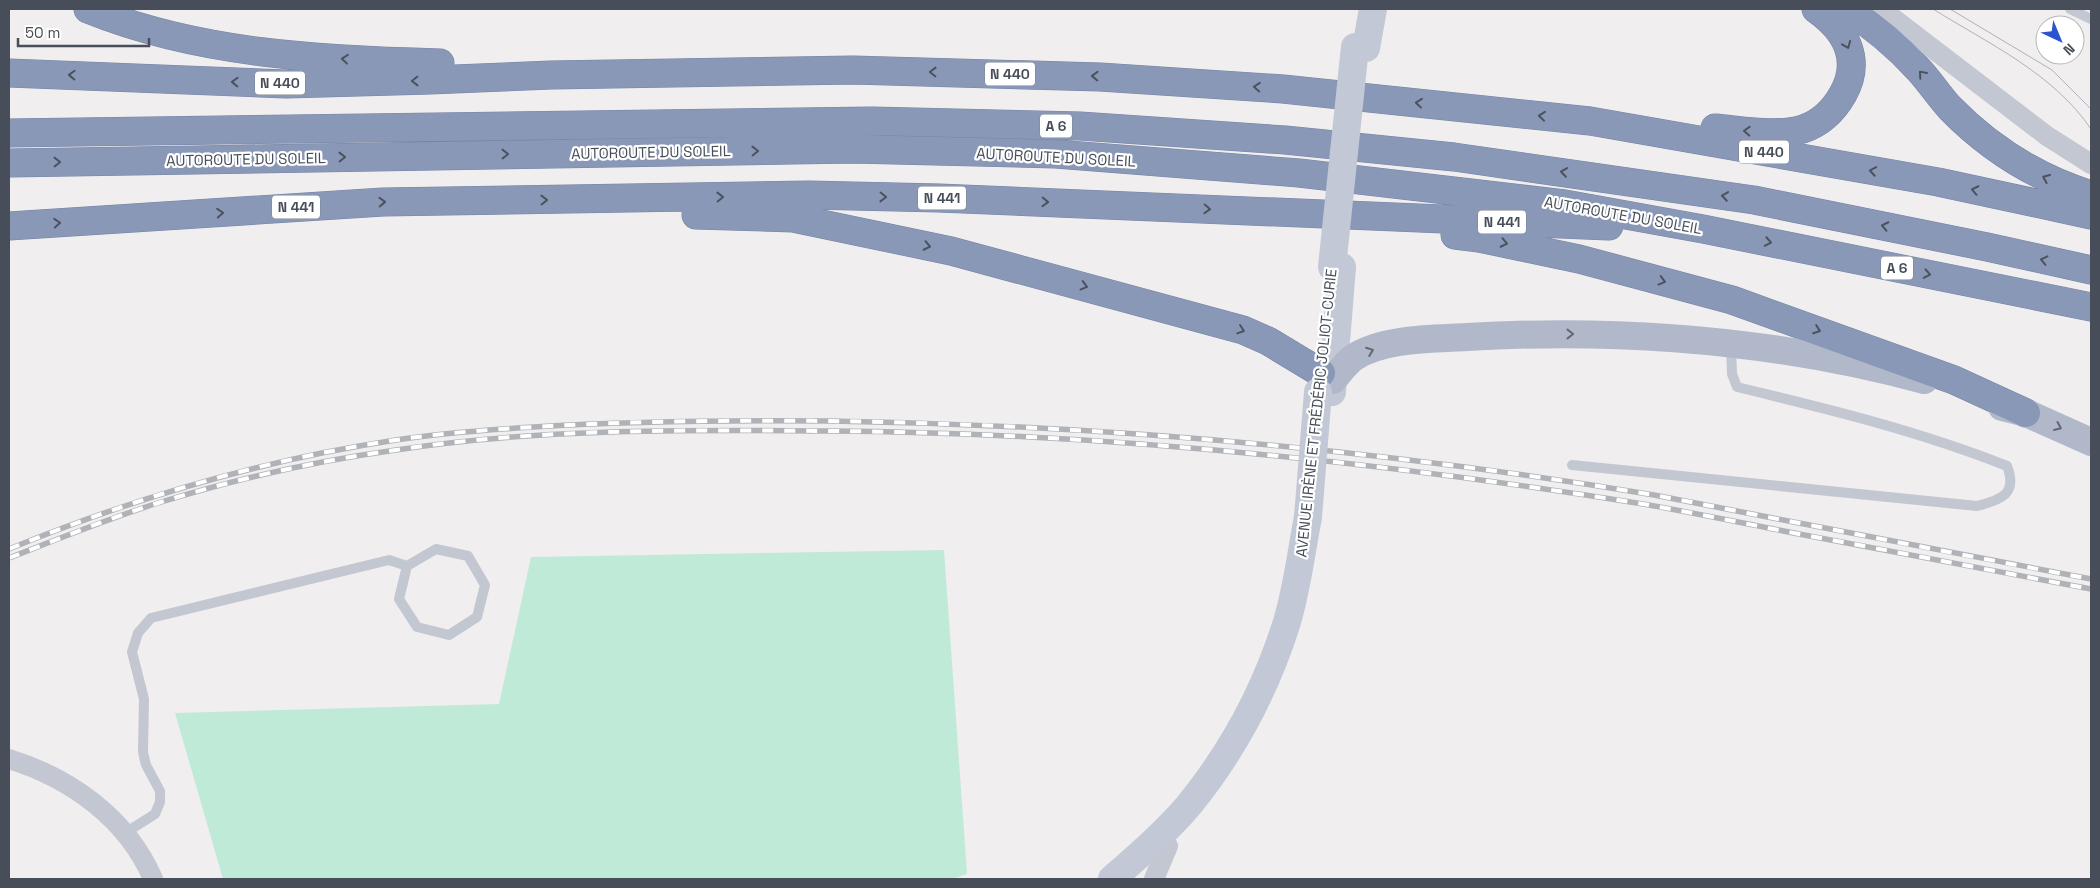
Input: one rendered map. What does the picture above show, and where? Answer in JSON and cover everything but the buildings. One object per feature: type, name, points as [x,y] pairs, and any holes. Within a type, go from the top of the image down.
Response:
[{"type":"highway","points":[[88,9],[135,26],[184,39],[240,49],[365,61],[480,64],[551,75]]},
{"type":"highway","points":[[1590,121],[1643,120],[1741,130],[1784,132],[1802,129],[1816,123],[1830,113],[1839,103],[1852,72],[1850,52],[1842,34],[1829,18],[1816,9]]},
{"type":"highway","points":[[1846,9],[1872,27],[1918,69],[1950,108],[1986,140],[2037,174],[2091,195]]},
{"type":"highway","name":"N 440","points":[[9,73],[286,84],[551,75],[853,70],[1100,76],[1283,89],[1590,121],[1938,182],[2091,215]]},
{"type":"highway","name":"AUTOROUTE DU SOLEIL","points":[[9,133],[872,121],[1080,126],[1217,135],[1454,157],[1754,200],[2091,270]]},
{"type":"highway","name":"AUTOROUTE DU SOLEIL","points":[[9,163],[853,149],[1056,154],[1299,172],[1565,204],[1703,229],[2091,307]]},
{"type":"highway","name":"N 441","points":[[9,226],[383,202],[809,195],[939,198],[1703,229]]},
{"type":"highway","points":[[584,200],[609,212],[793,218],[951,251],[1243,330],[1268,341],[1326,385]]},
{"type":"highway","points":[[1300,213],[1479,238],[1579,259],[1723,298],[1954,380],[2026,413]]},
{"type":"main road","name":"AVENUE IRÈNE ET FRÉDÉRIC JOLIOT-CURIE","points":[[1132,879],[1197,817],[1228,780],[1271,706],[1288,672],[1307,591],[1337,267],[1360,48],[1360,9]]},
{"type":"main road","name":"AVENUE IRÈNE ET FRÉDÉRIC JOLIOT-CURIE","points":[[1360,48],[1373,9]]},
{"type":"main road","points":[[1326,385],[1353,358],[1370,350],[1392,344],[1521,334],[1605,334],[1694,339],[1838,360],[1889,371],[1938,384],[1989,404],[2026,413],[2091,442]]},
{"type":"main road","name":"AVENUE IRÈNE ET FRÉDÉRIC JOLIOT-CURIE","points":[[1112,879],[1188,806],[1215,770],[1252,710],[1286,625],[1313,517]]},
{"type":"street","points":[[1881,9],[2047,136],[2091,164]]},
{"type":"street","points":[[9,759],[34,767],[74,788],[100,808],[125,833],[153,879]]},
{"type":"street","points":[[1154,879],[1168,846]]},
{"type":"lane","points":[[2070,9],[2091,19]]},
{"type":"lane","points":[[1572,465],[1977,506],[1998,501],[2007,493],[2012,478],[2007,466],[1974,453],[1862,418],[1737,387],[1732,374],[1731,343]]},
{"type":"lane","points":[[125,833],[155,814],[160,802],[160,791],[146,765],[142,752],[144,699],[132,652],[138,633],[151,618],[389,560],[407,566],[436,549],[468,556],[486,585],[477,617],[449,635],[416,627],[399,599],[407,566]]},
{"type":"green space","points":[[944,550],[967,874],[952,879],[223,879],[175,713],[499,704],[531,557]]},
{"type":"tram line","points":[[1933,9],[2019,61],[2039,76],[2076,109],[2091,129]]},
{"type":"tram line","points":[[1950,9],[2052,70],[2091,109]]},
{"type":"railway","points":[[9,549],[103,513],[199,483],[297,458],[396,440],[464,432],[607,423],[830,421],[933,423],[1140,434],[1346,453],[1449,465],[1654,495],[2091,579]]},
{"type":"railway","points":[[9,558],[83,529],[187,494],[276,472],[366,454],[450,443],[558,434],[722,430],[830,431],[1034,437],[1136,444],[1238,452],[1441,475],[1643,504],[2091,589]]}]
